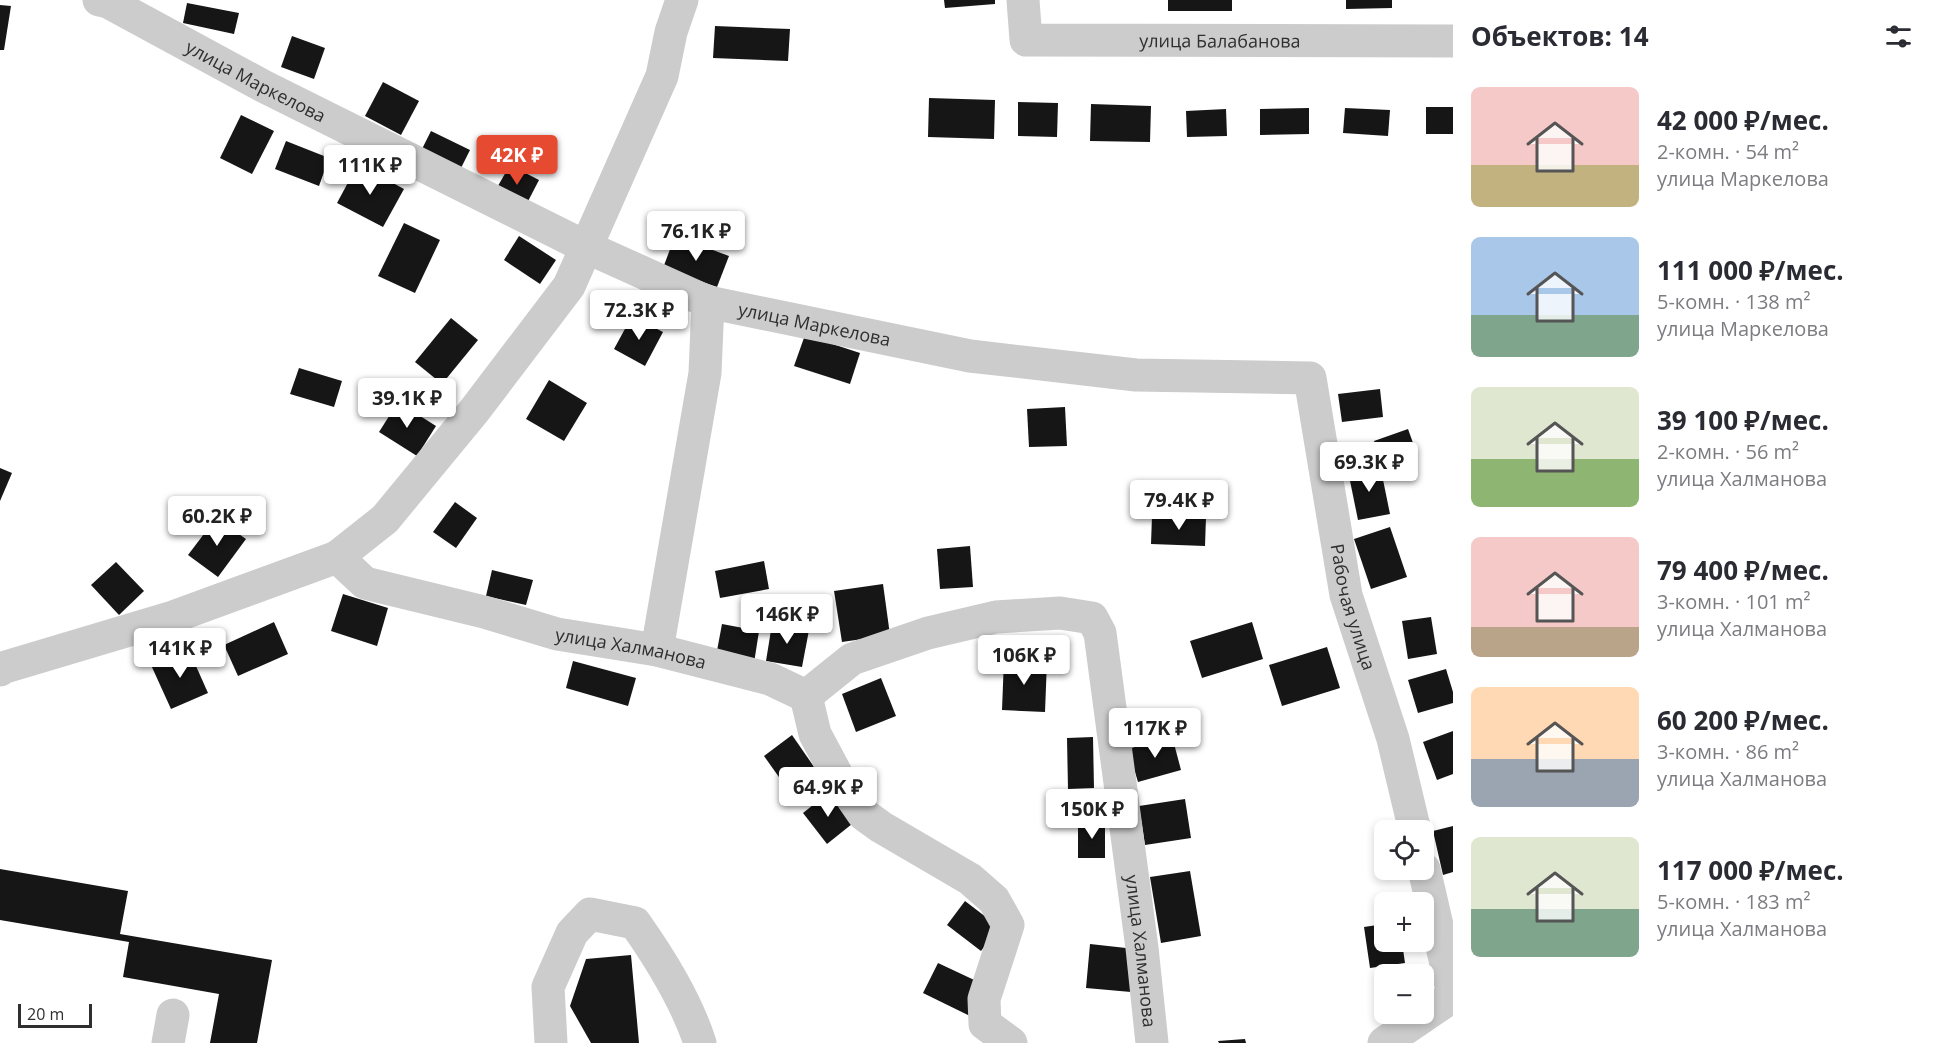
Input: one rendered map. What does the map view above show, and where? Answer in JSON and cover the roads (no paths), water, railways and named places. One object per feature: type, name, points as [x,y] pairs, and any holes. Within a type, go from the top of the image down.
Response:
[{"type":"street","name":"улица Маркелова","points":[[99,0],[108,2],[263,86],[586,247],[708,302],[970,356],[1136,375],[1310,378]]},
{"type":"street","points":[[0,670],[172,617],[338,557],[385,519],[474,411],[569,286],[662,76],[671,33],[682,0]]},
{"type":"street","name":"улица Балабанова","points":[[1023,0],[1026,40],[1453,41]]},
{"type":"street","points":[[657,650],[705,373],[708,302]]},
{"type":"street","name":"Рабочая улица","points":[[1310,378],[1346,595],[1393,739],[1412,820]]},
{"type":"street","name":"улица Халманова","points":[[338,557],[365,583],[484,612],[557,634],[657,650],[770,679],[806,696],[852,659],[928,633],[996,617],[1060,613],[1092,618],[1100,633],[1142,948],[1152,1043]]},
{"type":"street","points":[[806,696],[815,734],[839,779],[863,814],[970,879],[994,900],[1008,925],[999,960],[984,999],[985,1024],[1011,1043]]},
{"type":"street","points":[[1384,1043],[1453,995],[1427,880]]},
{"type":"street","points":[[551,1043],[548,987],[572,933],[590,914],[635,923],[660,958],[695,1028],[700,1043]]}]
